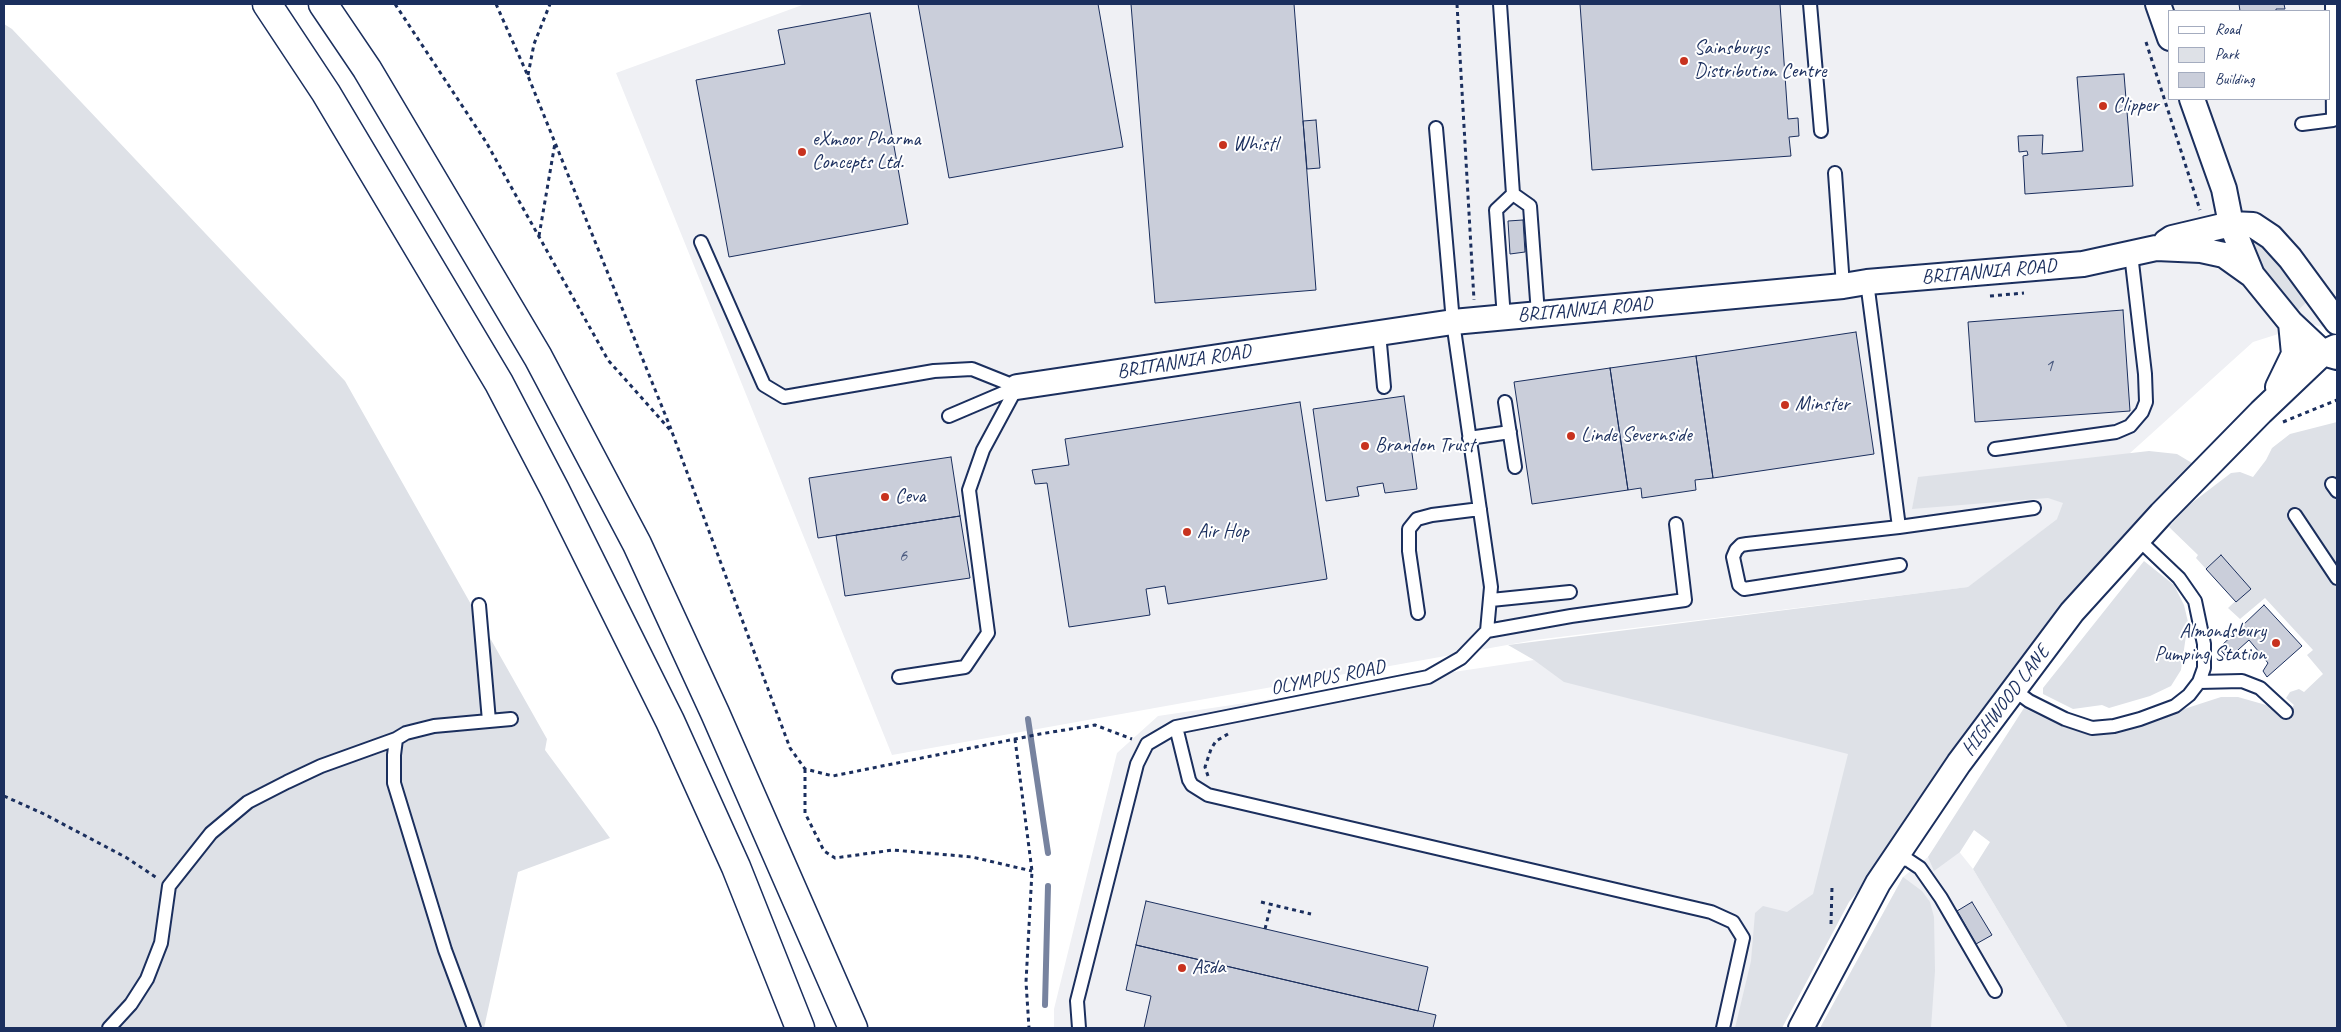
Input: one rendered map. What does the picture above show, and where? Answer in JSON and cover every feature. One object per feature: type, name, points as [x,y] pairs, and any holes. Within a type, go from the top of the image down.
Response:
[{"type":"highway","points":[[267,4],[326,92],[499,383],[555,490],[670,721],[736,867],[800,1028]]},
{"type":"highway","points":[[323,4],[367,69],[538,357],[637,544],[715,713],[852,1028]]},
{"type":"street","points":[[2158,4],[2168,32]]},
{"type":"street","points":[[2192,100],[2224,189],[2232,224]]},
{"type":"street","name":"BRITANNIA ROAD","points":[[2232,224],[2252,275]]},
{"type":"street","name":"BRITANNIA ROAD","points":[[2156,248],[2172,238],[2232,224],[2253,225],[2271,237],[2337,322]]},
{"type":"street","name":"BRITANNIA ROAD","points":[[1017,387],[1453,322],[1843,286],[1867,282],[2083,264],[2156,248],[2201,250],[2224,255],[2252,275],[2291,323],[2332,352]]},
{"type":"street","name":"HIGHWOOD LANE","points":[[2268,420],[2278,387],[2292,360],[2294,342],[2291,323]]},
{"type":"street","name":"HIGHWOOD LANE","points":[[1800,1028],[1878,883],[1959,763],[2072,612],[2138,539],[2268,420],[2332,352]]},
{"type":"lane","points":[[1495,318],[1496,210],[1512,194],[1500,4]]},
{"type":"lane","points":[[1810,4],[1821,131]]},
{"type":"lane","points":[[2302,124],[2333,120],[2332,4]]},
{"type":"lane","points":[[1436,128],[1453,322],[1491,600],[1487,631],[1571,616],[1685,600],[1676,524]]},
{"type":"lane","points":[[1835,173],[1843,286]]},
{"type":"lane","points":[[1512,194],[1530,206],[1538,314]]},
{"type":"lane","points":[[701,242],[764,384],[784,397],[934,371],[972,369],[1017,387]]},
{"type":"lane","points":[[1995,449],[2116,432],[2130,426],[2142,412],[2146,402],[2145,374],[2131,254]]},
{"type":"lane","points":[[1867,282],[1899,527]]},
{"type":"lane","points":[[1379,333],[1384,387]]},
{"type":"lane","points":[[949,416],[1017,387]]},
{"type":"lane","points":[[898,677],[966,667],[988,633],[969,490],[984,450],[1017,387]]},
{"type":"lane","points":[[1506,402],[1515,467]]},
{"type":"lane","points":[[1470,438],[1510,432]]},
{"type":"lane","points":[[1900,565],[1744,589],[1738,585],[1733,557],[1736,550],[1748,544],[1899,527],[2034,508]]},
{"type":"lane","points":[[1418,613],[1409,551],[1409,529],[1417,519],[1432,515],[1480,509]]},
{"type":"lane","points":[[2295,515],[2337,578]]},
{"type":"lane","points":[[2014,690],[2029,701],[2065,719],[2092,728],[2114,726],[2175,706],[2189,695],[2199,682],[2204,668],[2204,644],[2195,601],[2179,578],[2138,539]]},
{"type":"lane","points":[[1491,600],[1570,592]]},
{"type":"lane","points":[[479,605],[489,721]]},
{"type":"lane","name":"OLYMPUS ROAD","points":[[1079,1028],[1077,1001],[1137,764],[1147,744],[1176,727],[1428,677],[1461,658],[1487,631]]},
{"type":"lane","points":[[2199,682],[2242,681],[2260,688],[2286,712]]},
{"type":"lane","points":[[109,1028],[131,1004],[147,979],[161,944],[169,886],[211,833],[248,802],[321,766],[396,739],[406,733],[434,726],[511,719]]},
{"type":"lane","points":[[1176,727],[1184,763],[1192,785],[1208,795],[1704,910],[1733,922],[1743,938],[1723,1028]]},
{"type":"lane","points":[[396,739],[394,783],[446,950],[474,1028]]},
{"type":"lane","points":[[1895,858],[1908,860],[1920,868],[1941,898],[1995,991]]},
{"type":"path","points":[[395,4],[486,142],[608,360],[672,432]]},
{"type":"path","points":[[496,4],[528,76],[672,432],[790,748],[805,769],[805,813],[824,851],[835,858],[893,850],[972,857],[1032,870]]},
{"type":"path","points":[[528,76],[534,44],[550,4]]},
{"type":"path","points":[[1456,4],[1474,302],[1495,318]]},
{"type":"path","points":[[2144,35],[2207,230]]},
{"type":"path","points":[[539,236],[555,142]]},
{"type":"path","points":[[1980,296],[2028,292]]},
{"type":"path","points":[[2268,420],[2283,422],[2337,400]]},
{"type":"path","points":[[805,769],[833,776],[1021,737],[1095,725],[1120,734]]},
{"type":"path","points":[[1224,799],[1212,783],[1205,768],[1211,749],[1216,741],[1228,734]]},
{"type":"path","points":[[1015,739],[1032,870],[1026,982],[1029,1028]]},
{"type":"path","points":[[4,796],[44,814],[127,858],[169,886]]},
{"type":"path","points":[[1261,902],[1311,914]]},
{"type":"path","points":[[1265,929],[1271,905]]},
{"type":"shaded area","points":[[805,4],[2337,4],[2337,330],[2310,324],[2253,342],[2057,519],[1969,587],[1535,640],[892,755],[616,73]]},
{"type":"shaded area","points":[[1534,660],[1914,750],[1761,1028],[1054,1028],[1054,1009],[1117,753],[1158,716]]},
{"type":"shaded area","points":[[1945,834],[1973,869],[2068,1028],[1820,1028],[1903,877],[1928,857]]},
{"type":"green space","points":[[4,24],[12,29],[345,381],[547,739],[545,750],[610,838],[518,872],[484,1028],[4,1028]]},
{"type":"green space","points":[[2255,239],[2263,240],[2312,297],[2297,311],[2252,252],[2251,245]]},
{"type":"green space","points":[[2337,422],[2337,1028],[2068,1028],[1973,869],[1990,842],[1974,830],[1960,852],[1934,871],[1928,857],[2024,708],[2061,726],[2083,732],[2102,731],[2138,724],[2221,697],[2238,697],[2266,705],[2284,716],[2294,705],[2286,698],[2290,692],[2299,689],[2304,692],[2323,674],[2307,655],[2313,650],[2265,598],[2240,619],[2228,608],[2249,588],[2221,556],[2206,569],[2196,558],[2198,555],[2169,527],[2189,505],[2231,473],[2240,472],[2253,477],[2266,460],[2272,448],[2290,434]]},
{"type":"green space","points":[[2149,451],[2177,454],[2192,463],[2123,536],[2038,637],[1877,868],[1849,902],[1782,1028],[1735,1028],[1751,961],[1755,913],[1763,906],[1787,912],[1813,894],[1848,754],[1564,682],[1534,660],[1508,645],[1968,587],[2057,519],[2063,503],[2048,498],[1912,509],[1918,477]]},
{"type":"green space","points":[[2144,561],[2174,585],[2184,605],[2188,622],[2181,670],[2171,686],[2150,696],[2109,708],[2102,705],[2073,709],[2043,694],[2043,688]]},
{"type":"green space","points":[[1903,877],[1922,891],[1930,902],[1934,917],[1935,971],[1931,1028],[1820,1028]]},
{"type":"building","points":[[918,4],[1098,4],[1123,147],[949,178]]},
{"type":"building","name":"Whistl","points":[[1131,4],[1294,4],[1316,290],[1155,303]]},
{"type":"building","name":"Sainsburys Distribution Centre","points":[[1580,4],[1780,4],[1788,119],[1798,118],[1799,136],[1789,137],[1791,156],[1592,170]]},
{"type":"building","points":[[2239,4],[2284,4],[2285,9],[2276,10],[2240,10]]},
{"type":"building","name":"eXmoor Pharma Concepts Ltd.","points":[[870,13],[908,224],[729,257],[696,80],[785,64],[778,30]]},
{"type":"building","name":"Clipper","points":[[2124,74],[2133,186],[2025,194],[2023,156],[2028,155],[2027,151],[2019,152],[2018,136],[2043,135],[2042,154],[2083,151],[2077,77]]},
{"type":"building","points":[[1316,120],[1320,168],[1307,169],[1303,121]]},
{"type":"building","points":[[1523,220],[1525,252],[1510,254],[1508,221]]},
{"type":"building","points":[[2123,310],[2130,411],[1975,422],[1968,322]]},
{"type":"building","name":"Minster","points":[[1856,332],[1874,454],[1713,478],[1696,356]]},
{"type":"building","points":[[1696,356],[1713,478],[1695,480],[1696,490],[1642,498],[1641,488],[1628,490],[1610,368]]},
{"type":"building","name":"Linde Severnside","points":[[1610,368],[1628,490],[1532,504],[1514,382]]},
{"type":"building","name":"Brandon Trust","points":[[1404,396],[1417,489],[1385,493],[1383,483],[1357,487],[1359,496],[1326,501],[1313,409]]},
{"type":"building","name":"Air Hop","points":[[1300,402],[1327,579],[1168,604],[1165,586],[1146,589],[1150,615],[1069,627],[1047,483],[1035,484],[1032,470],[1069,465],[1065,439]]},
{"type":"building","name":"Ceva","points":[[951,457],[960,516],[818,538],[809,478]]},
{"type":"building","name":"Ceva","points":[[960,516],[970,578],[845,596],[836,535]]},
{"type":"building","points":[[2221,555],[2251,589],[2236,602],[2206,569]]},
{"type":"building","name":"Almondsbury Pumping Station","points":[[2264,605],[2302,646],[2267,677],[2263,671],[2268,663],[2249,640],[2228,659],[2219,648]]},
{"type":"building","points":[[1146,901],[1428,967],[1418,1011],[1136,945]]},
{"type":"building","points":[[1972,902],[1992,935],[1976,944],[1957,911]]},
{"type":"building","name":"Asda","points":[[1136,945],[1436,1015],[1433,1028],[1144,1028],[1151,996],[1126,990]]},
{"type":"waterway","points":[[1028,719],[1048,853]]},
{"type":"waterway","points":[[1045,1005],[1048,886]]},
{"type":"place","name":"Sainsburys Distribution Centre","points":[[1684,61]]},
{"type":"place","name":"Clipper","points":[[2103,106]]},
{"type":"place","name":"Whistl","points":[[1223,145]]},
{"type":"place","name":"eXmoor Pharma Concepts Ltd.","points":[[802,152]]},
{"type":"place","name":"Minster","points":[[1785,405]]},
{"type":"place","name":"Linde Severnside","points":[[1571,436]]},
{"type":"place","name":"Brandon Trust","points":[[1365,446]]},
{"type":"place","name":"Ceva","points":[[885,497]]},
{"type":"place","name":"Air Hop","points":[[1187,532]]},
{"type":"place","name":"Almondsbury Pumping Station","points":[[2276,643]]},
{"type":"place","name":"Asda","points":[[1182,968]]}]
